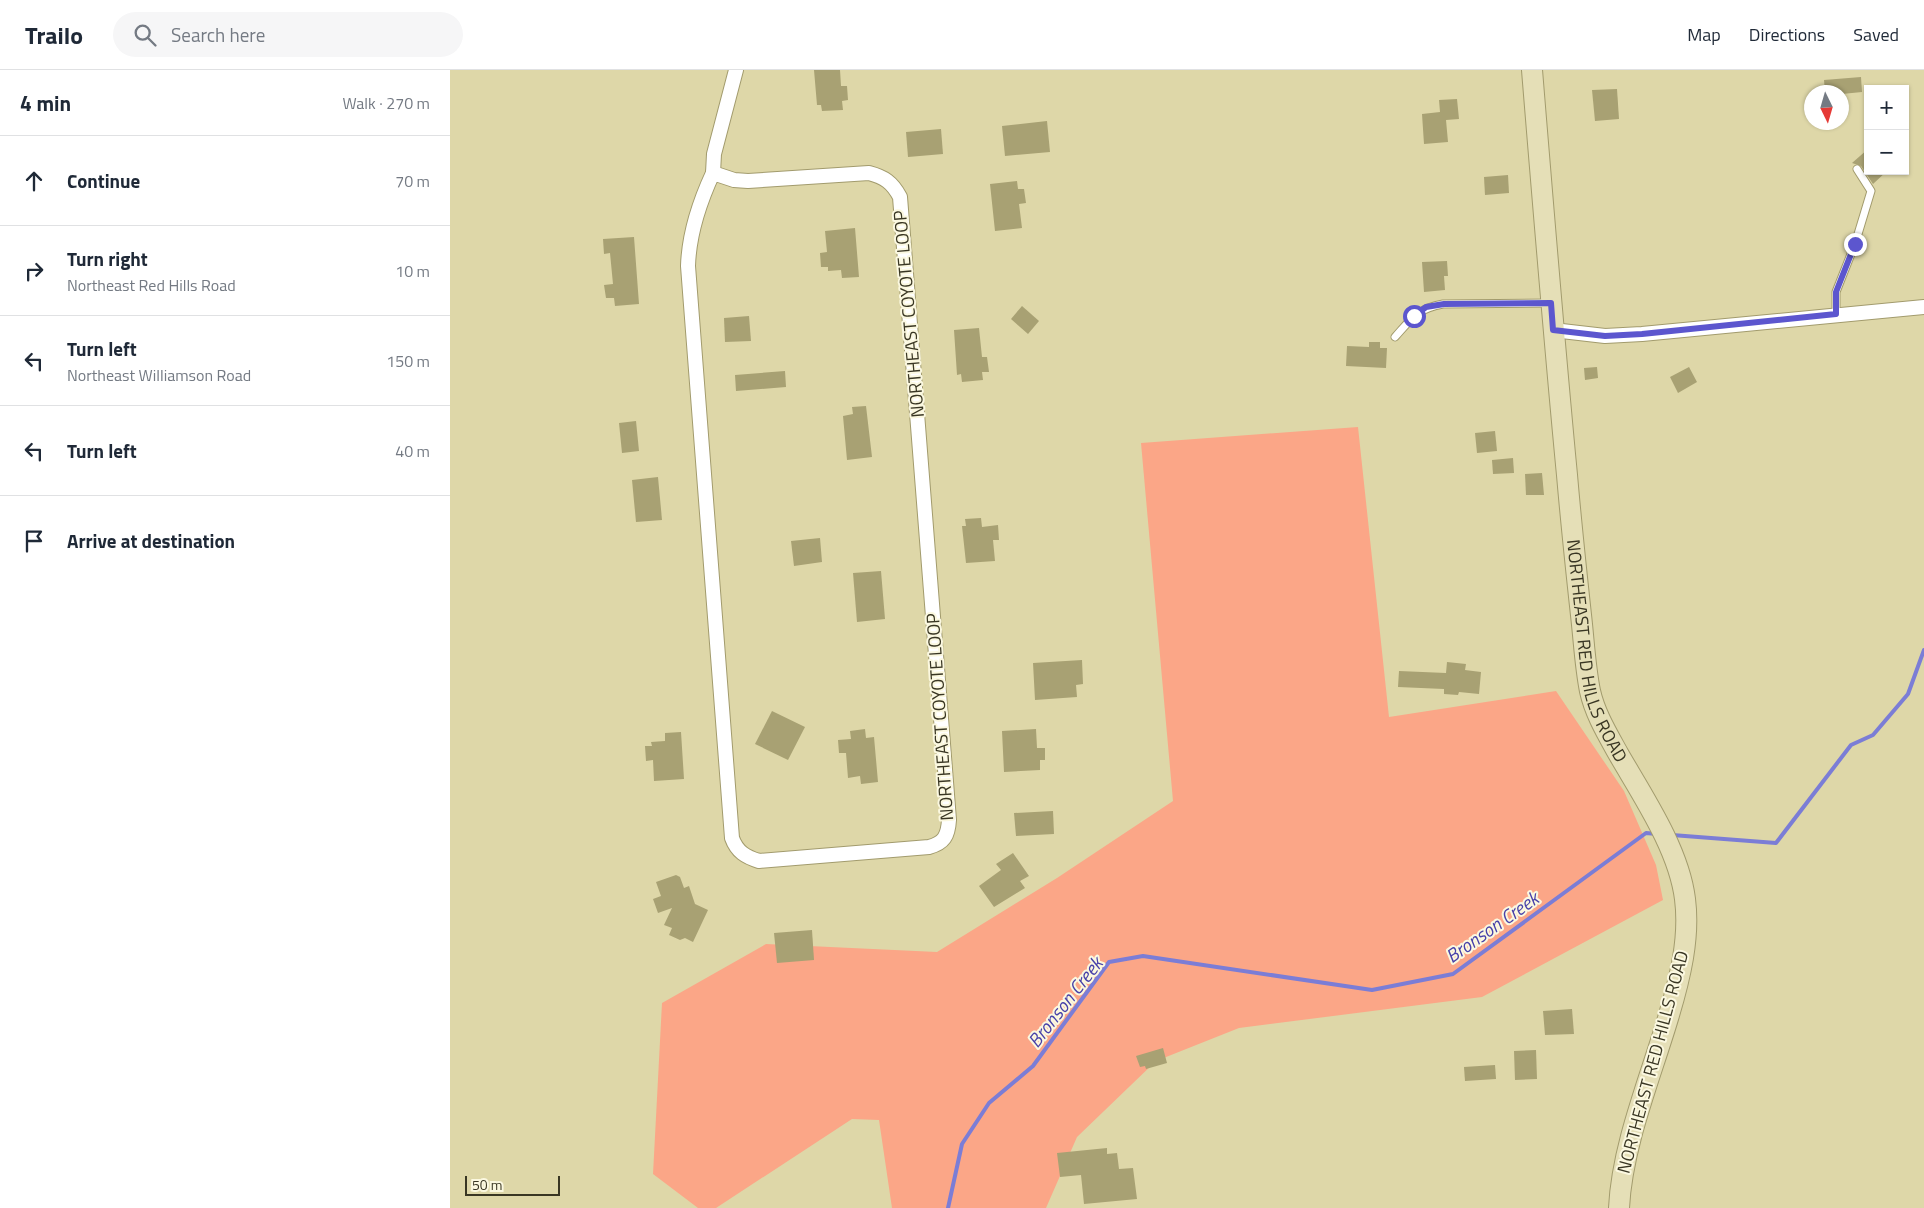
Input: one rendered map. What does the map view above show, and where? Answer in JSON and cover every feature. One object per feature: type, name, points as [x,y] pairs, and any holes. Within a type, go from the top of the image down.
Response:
[{"type":"street","name":"NORTHEAST COYOTE LOOP","points":[[713,173],[734,180],[748,181],[869,173],[888,180],[900,197],[949,820],[945,840],[929,848],[759,861],[743,854],[736,847],[732,838],[688,266],[692,237],[703,194],[713,173],[714,154],[736,70]]},
{"type":"street","name":"NORTHEAST RED HILLS ROAD","points":[[1532,70],[1553,330],[1575,560],[1591,694],[1598,716],[1609,738],[1667,840],[1676,861],[1685,899],[1686,924],[1679,976],[1624,1162],[1619,1208]]},
{"type":"street","points":[[1553,330],[1605,336],[1642,334],[1924,307]]},
{"type":"lane","points":[[1836,314],[1836,292],[1855,244],[1871,191],[1857,169]]},
{"type":"lane","points":[[1396,337],[1414,316],[1426,307],[1444,304],[1551,303]]},
{"type":"shaded area","points":[[1358,427],[1389,717],[1556,691],[1624,791],[1656,865],[1663,900],[1482,997],[1239,1028],[1156,1061],[1077,1137],[1046,1208],[892,1208],[879,1120],[852,1119],[716,1208],[698,1208],[653,1174],[662,1003],[766,944],[937,952],[1057,878],[1173,801],[1141,443]]},
{"type":"building","points":[[814,70],[840,70],[841,86],[847,86],[848,100],[842,101],[843,110],[822,111],[821,105],[817,105]]},
{"type":"building","points":[[1861,77],[1862,92],[1849,93],[1849,85],[1824,85],[1824,80]]},
{"type":"building","points":[[1617,89],[1619,119],[1595,121],[1592,90]]},
{"type":"building","points":[[1457,99],[1459,119],[1446,120],[1448,142],[1424,144],[1422,114],[1440,112],[1439,100]]},
{"type":"building","points":[[1047,121],[1050,152],[1005,156],[1002,126]]},
{"type":"building","points":[[941,129],[943,154],[908,157],[906,132]]},
{"type":"building","points":[[1864,152],[1864,170],[1861,166],[1852,163]]},
{"type":"building","points":[[1508,175],[1509,193],[1485,195],[1484,177]]},
{"type":"building","points":[[1867,175],[1883,175],[1873,184]]},
{"type":"building","points":[[1017,181],[1018,189],[1024,189],[1026,203],[1019,204],[1022,228],[995,231],[990,184]]},
{"type":"building","points":[[855,228],[859,277],[842,278],[841,270],[828,271],[828,267],[821,267],[820,253],[827,252],[825,231]]},
{"type":"building","points":[[634,237],[639,304],[615,306],[614,298],[606,298],[604,285],[613,284],[610,253],[604,254],[603,239]]},
{"type":"building","points":[[1447,261],[1448,276],[1444,276],[1445,290],[1424,292],[1422,262]]},
{"type":"building","points":[[1022,306],[1039,321],[1028,334],[1011,319]]},
{"type":"building","points":[[749,316],[751,341],[725,342],[724,318]]},
{"type":"building","points":[[979,328],[982,357],[987,357],[989,372],[982,372],[983,380],[962,382],[961,374],[957,375],[954,330]]},
{"type":"building","points":[[1369,342],[1380,342],[1380,348],[1387,348],[1386,368],[1346,366],[1347,346],[1369,347]]},
{"type":"building","points":[[1597,367],[1598,378],[1585,380],[1584,368]]},
{"type":"building","points":[[1689,367],[1697,382],[1678,393],[1670,377]]},
{"type":"building","points":[[785,371],[786,387],[736,391],[735,375]]},
{"type":"building","points":[[866,406],[872,457],[847,460],[843,416],[853,414],[852,407]]},
{"type":"building","points":[[636,421],[639,451],[622,453],[619,423]]},
{"type":"building","points":[[1495,431],[1497,451],[1477,453],[1475,433]]},
{"type":"building","points":[[1513,458],[1514,473],[1493,474],[1492,460]]},
{"type":"building","points":[[1542,473],[1544,495],[1526,495],[1525,474]]},
{"type":"building","points":[[658,477],[662,520],[636,522],[632,480]]},
{"type":"building","points":[[981,518],[982,527],[998,525],[999,540],[993,540],[995,561],[966,563],[962,526],[966,526],[965,519]]},
{"type":"building","points":[[820,538],[822,562],[794,566],[791,541]]},
{"type":"building","points":[[881,571],[885,619],[857,622],[853,573]]},
{"type":"building","points":[[1082,660],[1083,684],[1076,685],[1077,697],[1035,700],[1033,663]]},
{"type":"building","points":[[1447,662],[1466,664],[1465,670],[1481,672],[1479,694],[1459,692],[1458,695],[1444,694],[1444,689],[1398,687],[1399,671],[1446,673]]},
{"type":"building","points":[[772,711],[805,727],[788,760],[755,744]]},
{"type":"building","points":[[865,729],[866,738],[874,737],[878,782],[861,784],[860,776],[848,778],[846,753],[839,753],[838,740],[851,739],[850,731]]},
{"type":"building","points":[[1036,729],[1037,748],[1045,748],[1045,760],[1040,760],[1040,770],[1004,772],[1002,731]]},
{"type":"building","points":[[681,732],[684,779],[654,781],[653,760],[646,761],[645,746],[652,746],[651,742],[665,741],[665,733]]},
{"type":"building","points":[[1053,811],[1054,834],[1016,836],[1014,813]]},
{"type":"building","points":[[1013,853],[1029,876],[1020,881],[1025,888],[994,907],[979,886],[1001,870],[996,864]]},
{"type":"building","points":[[676,875],[680,877],[684,888],[689,886],[695,904],[708,910],[693,942],[685,938],[680,940],[669,935],[672,928],[664,925],[672,908],[658,913],[653,899],[661,896],[656,882]]},
{"type":"building","points":[[812,930],[814,960],[777,963],[774,933]]},
{"type":"building","points":[[1572,1009],[1574,1034],[1545,1035],[1543,1011]]},
{"type":"building","points":[[1163,1048],[1167,1063],[1146,1069],[1145,1066],[1140,1067],[1136,1056]]},
{"type":"building","points":[[1536,1050],[1537,1079],[1515,1080],[1514,1051]]},
{"type":"building","points":[[1495,1065],[1496,1079],[1465,1081],[1464,1067]]},
{"type":"building","points":[[1107,1148],[1107,1154],[1117,1153],[1119,1169],[1133,1168],[1137,1199],[1084,1204],[1081,1175],[1060,1177],[1057,1153]]},
{"type":"waterway","name":"Bronson Creek","points":[[1672,835],[1776,843],[1851,745],[1873,735],[1908,694],[1924,650]]},
{"type":"waterway","name":"Bronson Creek","points":[[948,1208],[962,1144],[989,1103],[1033,1066],[1109,962],[1143,956],[1372,990],[1453,974],[1646,833],[1657,834]]},
{"type":"route","points":[[1414,316],[1426,307],[1444,304],[1551,303],[1553,330],[1605,336],[1642,334],[1836,314],[1836,292],[1855,244]]}]
